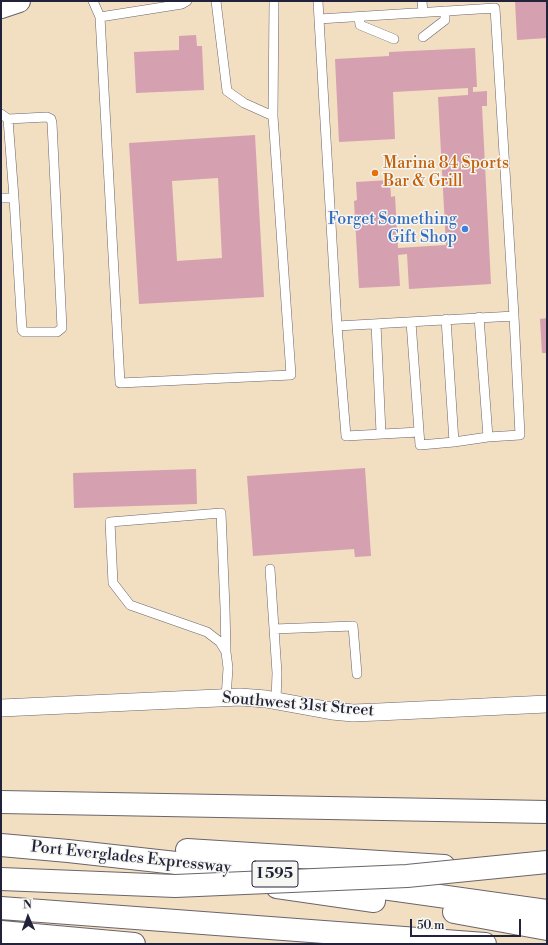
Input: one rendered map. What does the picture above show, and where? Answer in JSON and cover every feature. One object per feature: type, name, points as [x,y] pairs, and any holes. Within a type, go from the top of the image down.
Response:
[{"type":"main road","points":[[1,7],[19,1]]},
{"type":"main road","points":[[1,802],[547,812]]},
{"type":"main road","points":[[1,840],[47,841],[547,873]]},
{"type":"main road","name":"Port Everglades Expressway","points":[[1,845],[301,877],[547,911]]},
{"type":"main road","points":[[68,851],[112,865],[440,910],[547,929]]},
{"type":"main road","points":[[1,879],[175,886],[407,876],[547,862]]},
{"type":"main road","points":[[1,908],[485,944]]},
{"type":"main road","points":[[1,932],[134,944]]},
{"type":"street","name":"Southwest 31st Street","points":[[1,708],[240,697],[353,713],[547,704]]},
{"type":"lane","points":[[94,1],[100,17],[120,383],[291,376],[273,116],[274,1]]},
{"type":"lane","points":[[100,17],[182,4],[187,1]]},
{"type":"lane","points":[[216,1],[227,90],[244,102],[273,116]]},
{"type":"lane","points":[[318,1],[337,326],[346,436],[419,432]]},
{"type":"lane","points":[[422,1],[423,13]]},
{"type":"lane","points":[[319,19],[495,8],[520,435],[420,445],[411,322]]},
{"type":"lane","points":[[423,37],[445,20],[445,12]]},
{"type":"lane","points":[[359,17],[360,25],[394,39]]},
{"type":"lane","points":[[4,117],[47,117],[51,119],[52,123],[62,328],[57,332],[24,332],[22,330],[14,198],[4,117]]},
{"type":"lane","points":[[1,198],[14,198]]},
{"type":"lane","points":[[337,326],[514,316]]},
{"type":"lane","points":[[479,318],[488,437]]},
{"type":"lane","points":[[446,319],[454,442]]},
{"type":"lane","points":[[376,324],[380,433]]},
{"type":"lane","points":[[226,652],[220,642],[207,632],[130,605],[113,583],[110,522],[221,513],[226,652],[228,668],[226,698]]},
{"type":"lane","points":[[270,570],[277,673],[276,701]]},
{"type":"lane","points":[[274,629],[353,626],[357,674]]},
{"type":"building","points":[[515,1],[547,1],[547,38],[517,40]]},
{"type":"building","points":[[196,35],[197,46],[202,46],[204,90],[136,93],[134,52],[179,50],[179,36]]},
{"type":"building","points":[[475,48],[477,87],[473,87],[473,92],[487,91],[487,106],[482,106],[491,284],[409,289],[407,254],[398,255],[400,286],[359,288],[354,201],[357,200],[356,182],[390,180],[391,197],[395,196],[398,248],[446,245],[438,97],[468,95],[468,88],[393,92],[395,139],[339,142],[335,59],[389,56],[389,52]]},
{"type":"building","points":[[255,135],[264,297],[139,304],[129,143]],"holes":[[[218,178],[222,258],[177,261],[172,181]]]},
{"type":"building","points":[[547,318],[547,353],[542,353],[540,319]]},
{"type":"building","points":[[365,468],[371,556],[355,557],[354,549],[253,556],[247,476]]},
{"type":"building","points":[[196,469],[197,504],[74,508],[73,473]]},
{"type":"place","name":"Marina 84 Sports Bar & Grill","points":[[375,173]]},
{"type":"place","name":"Forget Something Gift Shop","points":[[465,229]]}]
